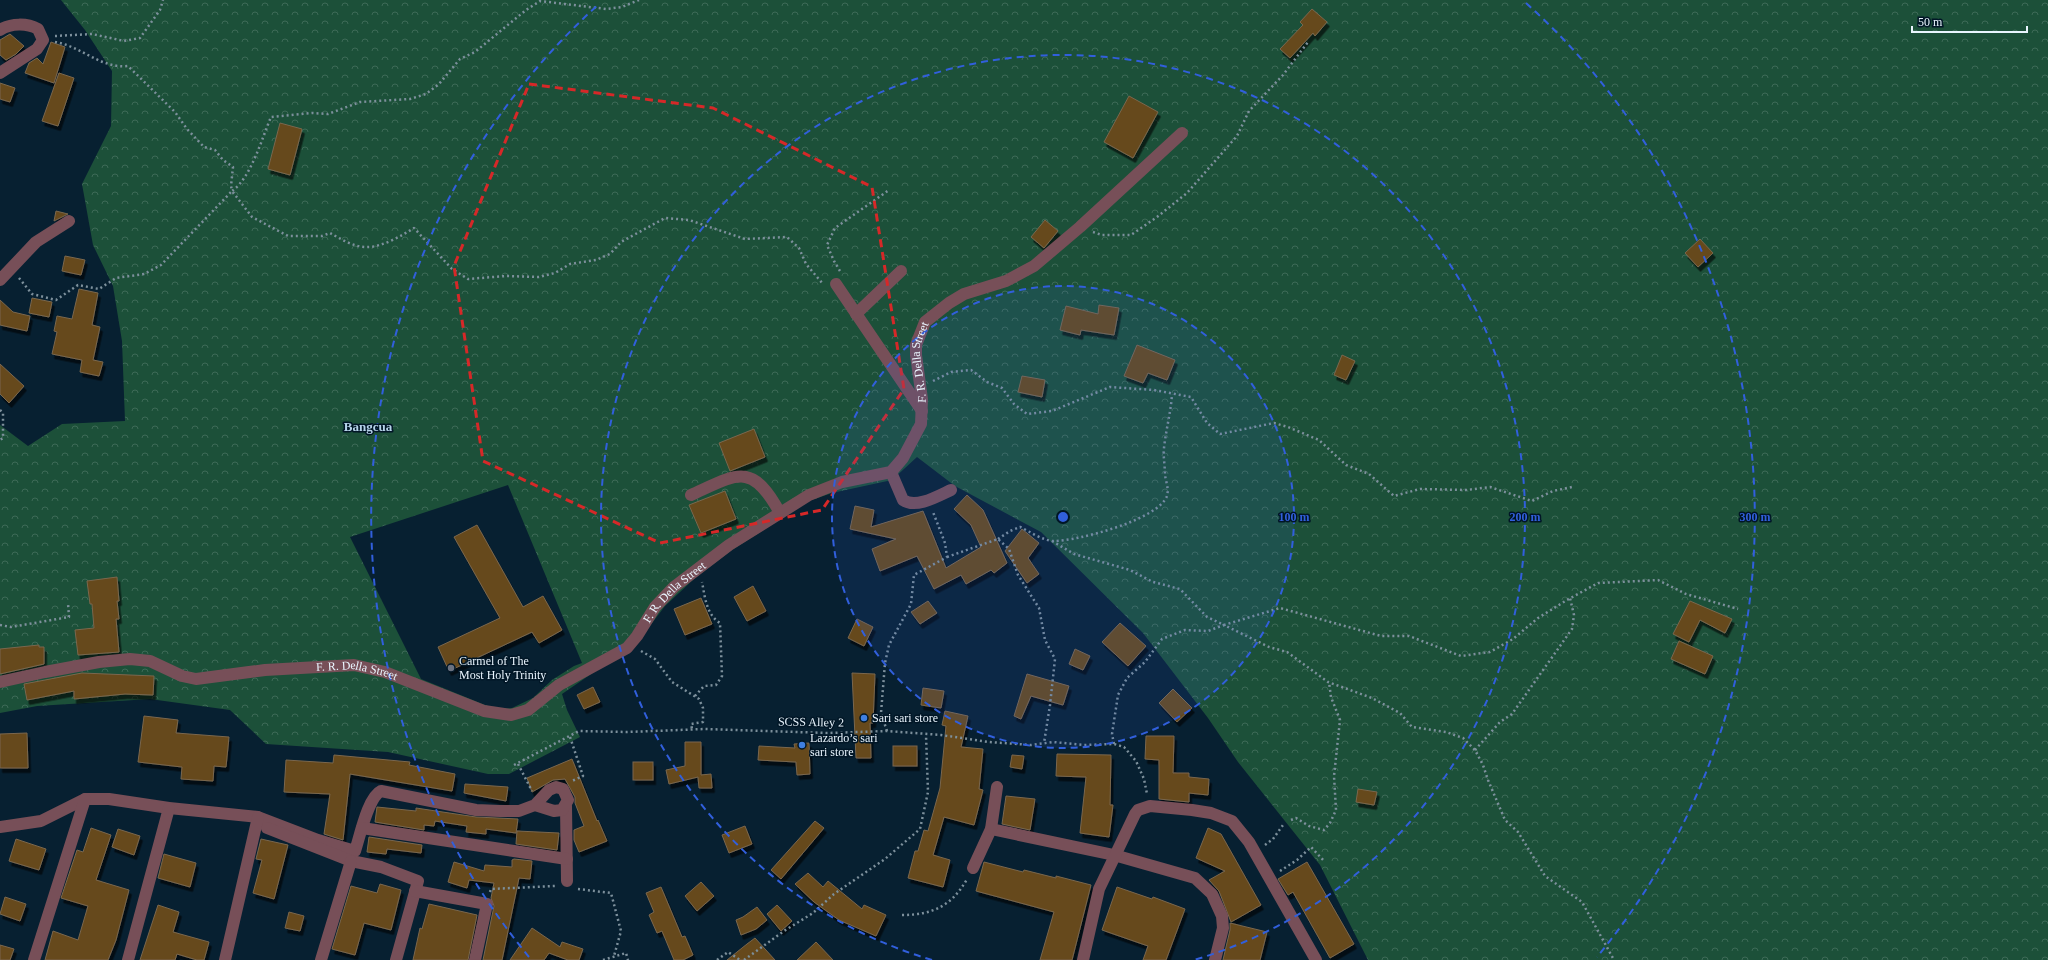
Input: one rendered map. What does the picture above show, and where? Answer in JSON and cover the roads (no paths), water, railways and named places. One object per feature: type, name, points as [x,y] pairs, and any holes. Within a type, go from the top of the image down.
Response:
[{"type":"street","points":[[0,30],[14,25],[29,26],[38,29],[43,40],[37,49],[0,73]]},
{"type":"street","name":"F. R. Della Street","points":[[0,682],[99,662],[130,659],[150,661],[182,676],[196,680],[265,670],[354,665],[385,672],[484,711],[512,715],[528,710],[559,685],[632,644],[655,607],[674,587],[729,545],[809,495],[842,482],[891,472],[903,458],[915,438],[921,424],[923,412],[916,345],[925,322],[935,312],[964,294],[1006,281],[1034,266],[1080,227],[1182,133]]},
{"type":"street","points":[[0,280],[36,242],[69,221]]},
{"type":"street","points":[[856,314],[902,271]]},
{"type":"street","points":[[831,287],[856,314],[923,412]]},
{"type":"street","points":[[891,472],[903,500],[906,502],[915,503],[951,490]]},
{"type":"street","points":[[691,495],[731,477],[742,476],[754,479],[763,487],[780,513]]},
{"type":"street","points":[[0,827],[41,821],[66,807],[85,799],[123,800],[258,820],[355,851],[374,797],[381,791],[476,810],[519,811],[536,804],[549,790],[559,787],[563,788],[567,794],[568,800],[566,806],[566,885]]},
{"type":"street","points":[[972,868],[991,829],[997,787]]},
{"type":"street","points":[[34,960],[85,799]]},
{"type":"street","points":[[536,804],[554,810],[562,810],[566,806]]},
{"type":"street","points":[[1083,960],[1099,889],[1114,855],[1138,810],[1150,806],[1211,813],[1223,816],[1232,821],[1240,829],[1254,852],[1316,960]]},
{"type":"street","points":[[128,960],[169,808]]},
{"type":"street","points":[[258,820],[351,861],[380,867],[418,882],[396,960]]},
{"type":"street","points":[[225,960],[258,820]]},
{"type":"street","points":[[362,828],[567,859]]},
{"type":"street","points":[[991,829],[1114,855],[1182,873],[1195,878],[1212,894],[1222,916],[1223,928],[1215,960]]},
{"type":"street","points":[[321,960],[351,861]]},
{"type":"street","points":[[416,891],[487,904],[475,960]]},
{"type":"place","name":"Carmel of The Most Holy Trinity","points":[[451,668]]},
{"type":"place","name":"Sari sari store","points":[[864,718]]},
{"type":"place","name":"Lazardo’s sari sari store","points":[[802,745]]},
{"type":"district","name":"Bangcua","points":[[368,426]]}]
